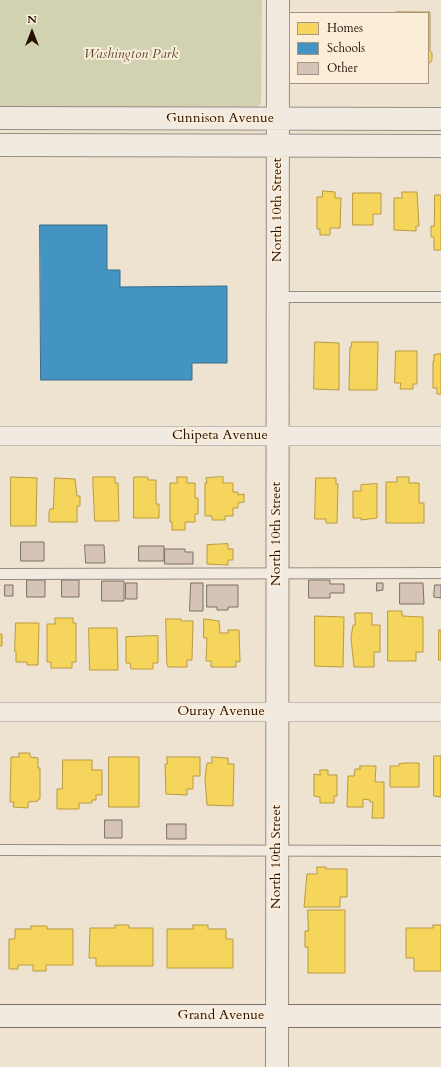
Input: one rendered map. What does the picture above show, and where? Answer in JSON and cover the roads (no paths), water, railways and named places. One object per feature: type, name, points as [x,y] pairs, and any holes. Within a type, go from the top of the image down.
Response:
[{"type":"street","name":"North 10th Street","points":[[277,1067],[278,0]]},
{"type":"street","name":"Gunnison Avenue","points":[[0,118],[441,119]]},
{"type":"street","name":"Gunnison Avenue","points":[[0,145],[441,146]]},
{"type":"street","name":"Chipeta Avenue","points":[[0,436],[441,436]]},
{"type":"street","name":"Ouray Avenue","points":[[0,712],[441,712]]},
{"type":"street","name":"Grand Avenue","points":[[0,1016],[441,1016]]},
{"type":"lane","points":[[278,297],[441,297]]},
{"type":"lane","points":[[0,574],[441,573]]},
{"type":"lane","points":[[0,850],[441,851]]},
{"type":"park label","name":"Washington Park","points":[[131,55]]}]
